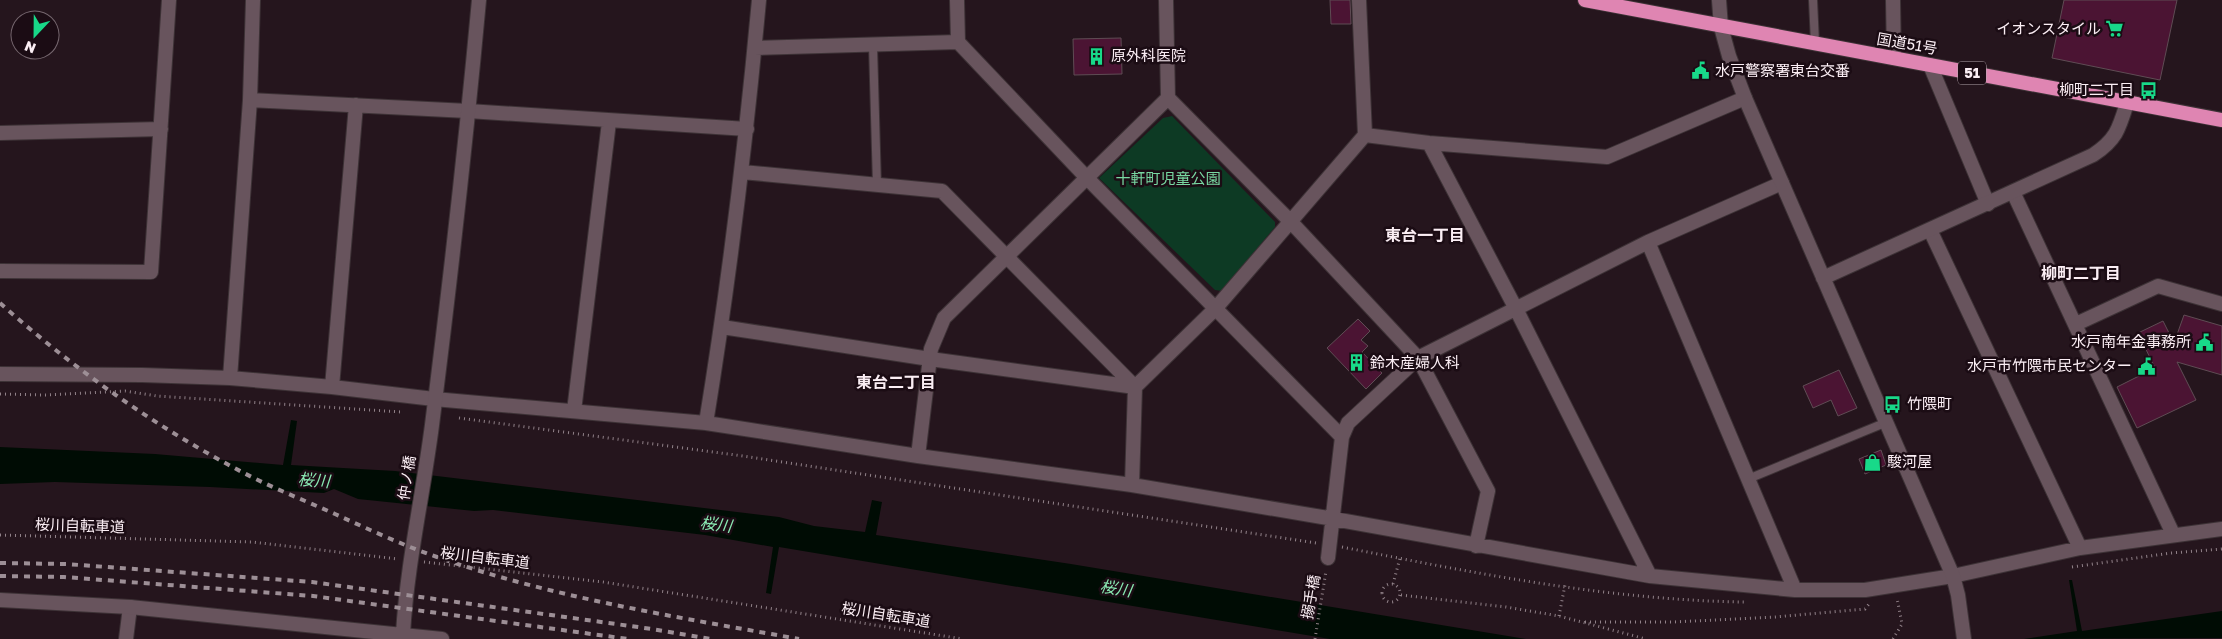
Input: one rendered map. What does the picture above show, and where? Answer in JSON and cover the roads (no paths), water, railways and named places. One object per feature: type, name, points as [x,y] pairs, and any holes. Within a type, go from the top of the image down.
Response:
[{"type":"highway","name":"国道51号","points":[[1585,0],[1721,27],[1930,64],[2127,103],[2221,117]]},
{"type":"street","points":[[0,272],[151,272],[169,0]]},
{"type":"street","points":[[230,378],[250,100],[253,0]]},
{"type":"street","name":"仲ノ橋","points":[[402,637],[406,595],[432,420],[479,0]]},
{"type":"street","points":[[706,423],[722,327],[742,172],[760,0]]},
{"type":"street","points":[[957,0],[958,42],[1087,178],[1342,437]]},
{"type":"street","points":[[1166,0],[1168,98],[1291,222],[1418,358],[1488,491],[1476,546]]},
{"type":"street","points":[[1132,485],[1135,387],[1215,309],[1365,135],[1359,0]]},
{"type":"street","points":[[1719,0],[1721,27],[1746,98],[1953,576],[1958,595],[1964,639]]},
{"type":"street","points":[[1893,0],[1894,58]]},
{"type":"street","points":[[755,48],[958,42]]},
{"type":"street","points":[[1930,64],[1988,204]]},
{"type":"street","points":[[918,456],[930,349],[944,318],[1168,98]]},
{"type":"street","points":[[1365,135],[1429,143],[1607,157],[1746,98]]},
{"type":"street","points":[[250,100],[468,111],[747,130]]},
{"type":"street","points":[[1823,278],[2093,155],[2108,145],[2115,136],[2127,103]]},
{"type":"street","points":[[332,387],[356,105]]},
{"type":"street","points":[[574,411],[609,122]]},
{"type":"street","points":[[0,134],[161,129]]},
{"type":"street","points":[[1429,143],[1516,307],[1650,576]]},
{"type":"street","points":[[742,172],[942,191],[1135,387]]},
{"type":"street","points":[[1329,552],[1342,437],[1348,423],[1418,358],[1648,242],[1782,183]]},
{"type":"street","points":[[2013,192],[2173,534]]},
{"type":"street","points":[[1930,230],[2080,548]]},
{"type":"street","points":[[1648,242],[1795,590]]},
{"type":"street","points":[[2076,324],[2158,286],[2222,304]]},
{"type":"street","points":[[722,327],[930,359],[1135,387]]},
{"type":"street","points":[[0,374],[230,378],[434,399],[706,423],[918,456],[1132,485],[1650,576],[1795,590],[1865,590],[1953,576],[2080,548],[2173,534],[2222,530]]},
{"type":"street","points":[[0,600],[130,607],[402,637],[442,639]]},
{"type":"street","points":[[126,639],[130,607]]},
{"type":"lane","points":[[1812,0],[1815,43]]},
{"type":"lane","points":[[873,46],[877,185]]},
{"type":"lane","points":[[1748,479],[1887,422]]},
{"type":"water","name":"桜川","points":[[291,420],[297,421],[291,465],[395,471],[779,517],[814,526],[865,532],[872,500],[882,502],[876,535],[1071,564],[1526,639],[1330,639],[779,547],[771,594],[766,593],[773,547],[705,535],[493,510],[474,511],[358,499],[334,489],[324,493],[55,482],[0,484],[0,447],[155,454],[283,465]]},
{"type":"water","points":[[2069,580],[2072,580],[2082,631],[2222,611],[2222,638],[2024,639],[2077,631]]},
{"type":"railway","points":[[0,303],[86,373],[146,416],[177,435],[253,478],[398,542],[481,571],[571,595],[799,639]]},
{"type":"railway","points":[[0,563],[66,564],[312,582],[652,629],[711,639]]},
{"type":"railway","points":[[0,576],[64,577],[313,596],[628,639]]},
{"type":"place","name":"イオンスタイル","points":[[2115,29]]},
{"type":"place","name":"原外科医院","points":[[1097,56]]},
{"type":"place","name":"水戸警察署東台交番","points":[[1701,71]]},
{"type":"place","name":"柳町二丁目","points":[[2148,90]]},
{"type":"place","name":"水戸南年金事務所","points":[[2205,342]]},
{"type":"place","name":"鈴木産婦人科","points":[[1356,363]]},
{"type":"place","name":"水戸市竹隈市民センター","points":[[2146,366]]},
{"type":"place","name":"竹隈町","points":[[1893,404]]},
{"type":"place","name":"駿河屋","points":[[1873,462]]},
{"type":"district","name":"東台一丁目","points":[[1425,235]]},
{"type":"district","name":"柳町二丁目","points":[[2081,273]]},
{"type":"district","name":"東台二丁目","points":[[896,382]]},
{"type":"park label","name":"十軒町児童公園","points":[[1168,179]]}]
